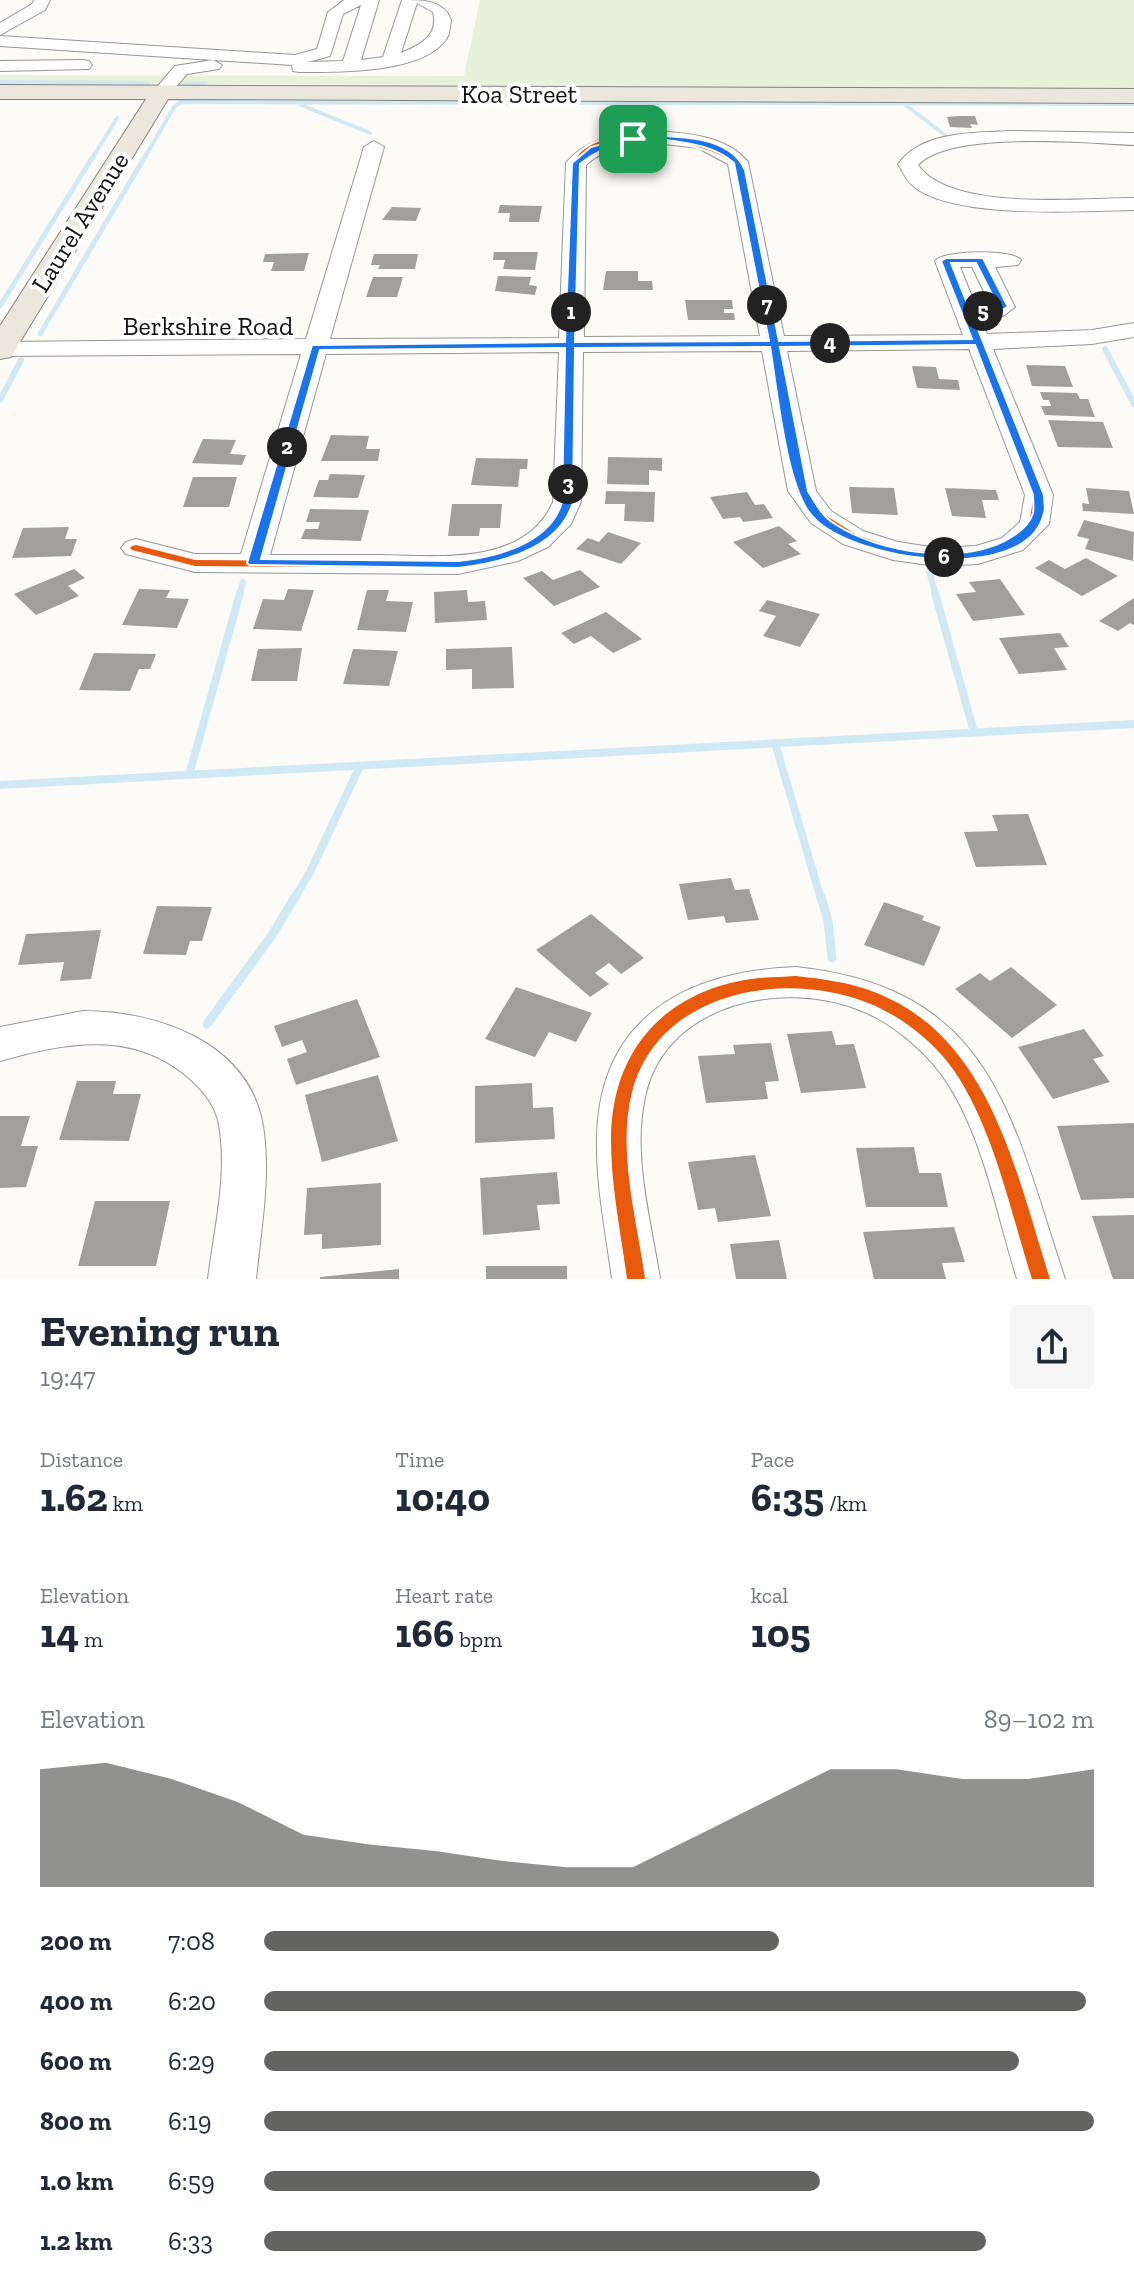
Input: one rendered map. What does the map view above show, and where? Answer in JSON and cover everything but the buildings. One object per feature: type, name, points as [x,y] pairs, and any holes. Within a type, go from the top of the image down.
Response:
[{"type":"main road","name":"Koa Street","points":[[0,92],[162,90],[1134,96]]},
{"type":"main road","name":"Laurel Avenue","points":[[0,349],[162,90]]},
{"type":"street","points":[[0,30],[39,7],[42,0]]},
{"type":"street","points":[[0,41],[295,60],[324,52],[334,14],[347,4],[364,0]]},
{"type":"street","points":[[350,66],[371,0]]},
{"type":"street","points":[[390,61],[410,0]]},
{"type":"street","points":[[0,66],[143,65],[158,69],[161,74],[156,82],[162,90],[176,73],[194,66],[350,66],[390,61],[418,53],[439,38],[444,27],[443,14],[434,4],[422,0]]},
{"type":"street","points":[[136,548],[195,563],[458,565],[501,557],[549,533],[565,512],[567,502],[576,163],[585,153],[605,144],[649,138],[700,143],[725,151],[738,162],[802,491],[816,514],[847,537],[875,547],[912,555],[956,557],[985,553],[1020,539],[1034,523],[1040,505],[1021,446],[946,261],[1010,260]]},
{"type":"street","points":[[1134,139],[958,139],[922,148],[915,152],[908,164],[915,177],[930,187],[978,201],[1134,204]]},
{"type":"street","points":[[253,563],[374,147]]},
{"type":"street","points":[[966,311],[995,311],[1003,307],[980,260]]},
{"type":"street","name":"Berkshire Road","points":[[0,349],[978,342],[1092,337],[1134,330]]},
{"type":"street","points":[[636,1279],[619,1125],[624,1092],[633,1065],[650,1040],[673,1016],[697,1001],[754,982],[836,986],[871,997],[903,1013],[929,1032],[953,1058],[971,1085],[986,1117],[1041,1279]]},
{"type":"street","points":[[0,1044],[42,1032],[83,1026],[121,1028],[158,1037],[187,1051],[208,1068],[225,1088],[241,1124],[242,1160],[232,1279]]},
{"type":"green space","points":[[480,0],[1134,0],[1134,90],[0,85],[0,75],[464,76]]},
{"type":"waterway","points":[[0,82],[148,83]]},
{"type":"waterway","points":[[175,83],[206,83]]},
{"type":"waterway","points":[[145,157],[174,107],[181,102],[301,102]]},
{"type":"waterway","points":[[301,102],[651,103]]},
{"type":"waterway","points":[[301,102],[301,105],[370,133]]},
{"type":"waterway","points":[[651,103],[904,104]]},
{"type":"waterway","points":[[651,103],[653,132]]},
{"type":"waterway","points":[[904,104],[1134,104]]},
{"type":"waterway","points":[[904,104],[945,135]]},
{"type":"waterway","points":[[93,157],[117,118]]},
{"type":"waterway","points":[[0,306],[94,155]]},
{"type":"waterway","points":[[40,334],[146,155]]},
{"type":"waterway","points":[[1105,349],[1134,404]]},
{"type":"waterway","points":[[0,400],[21,360]]},
{"type":"waterway","points":[[929,571],[936,595]]},
{"type":"waterway","points":[[239,595],[243,582]]},
{"type":"waterway","points":[[189,775],[240,593]]},
{"type":"waterway","points":[[935,593],[974,732]]},
{"type":"waterway","points":[[775,743],[1134,724]]},
{"type":"waterway","points":[[189,775],[775,743]]},
{"type":"waterway","points":[[775,743],[821,899]]},
{"type":"waterway","points":[[294,899],[360,766]]},
{"type":"waterway","points":[[0,785],[189,775]]},
{"type":"waterway","points":[[207,1024],[272,935],[295,897]]},
{"type":"waterway","points":[[821,897],[828,921],[832,958]]},
{"type":"cycle path","points":[[136,548],[195,563],[458,565],[507,555],[551,530],[567,502],[575,169],[584,154],[601,144],[650,137],[677,140],[724,152],[738,162],[802,491],[821,517],[853,537],[893,551],[937,557],[978,555],[1012,544],[1034,524],[1039,495],[978,342]]},
{"type":"cycle path","points":[[636,1279],[622,1186],[619,1138],[624,1092],[638,1056],[660,1027],[688,1006],[722,992],[758,984],[796,982],[833,987],[880,1001],[913,1021],[951,1055],[966,1076],[992,1131],[1041,1279]]},
{"type":"route","points":[[633,139],[594,148],[576,163],[570,345],[316,347],[253,563],[458,565],[482,562],[519,550],[549,533],[565,512],[570,345],[774,344],[978,342],[946,261],[980,260],[1003,307],[995,311],[966,311],[1039,495],[1039,514],[1028,532],[1020,539],[985,553],[933,557],[892,551],[847,537],[816,514],[802,491],[774,344],[773,337],[741,170],[738,162],[725,151],[700,143],[667,138],[633,139]]}]
